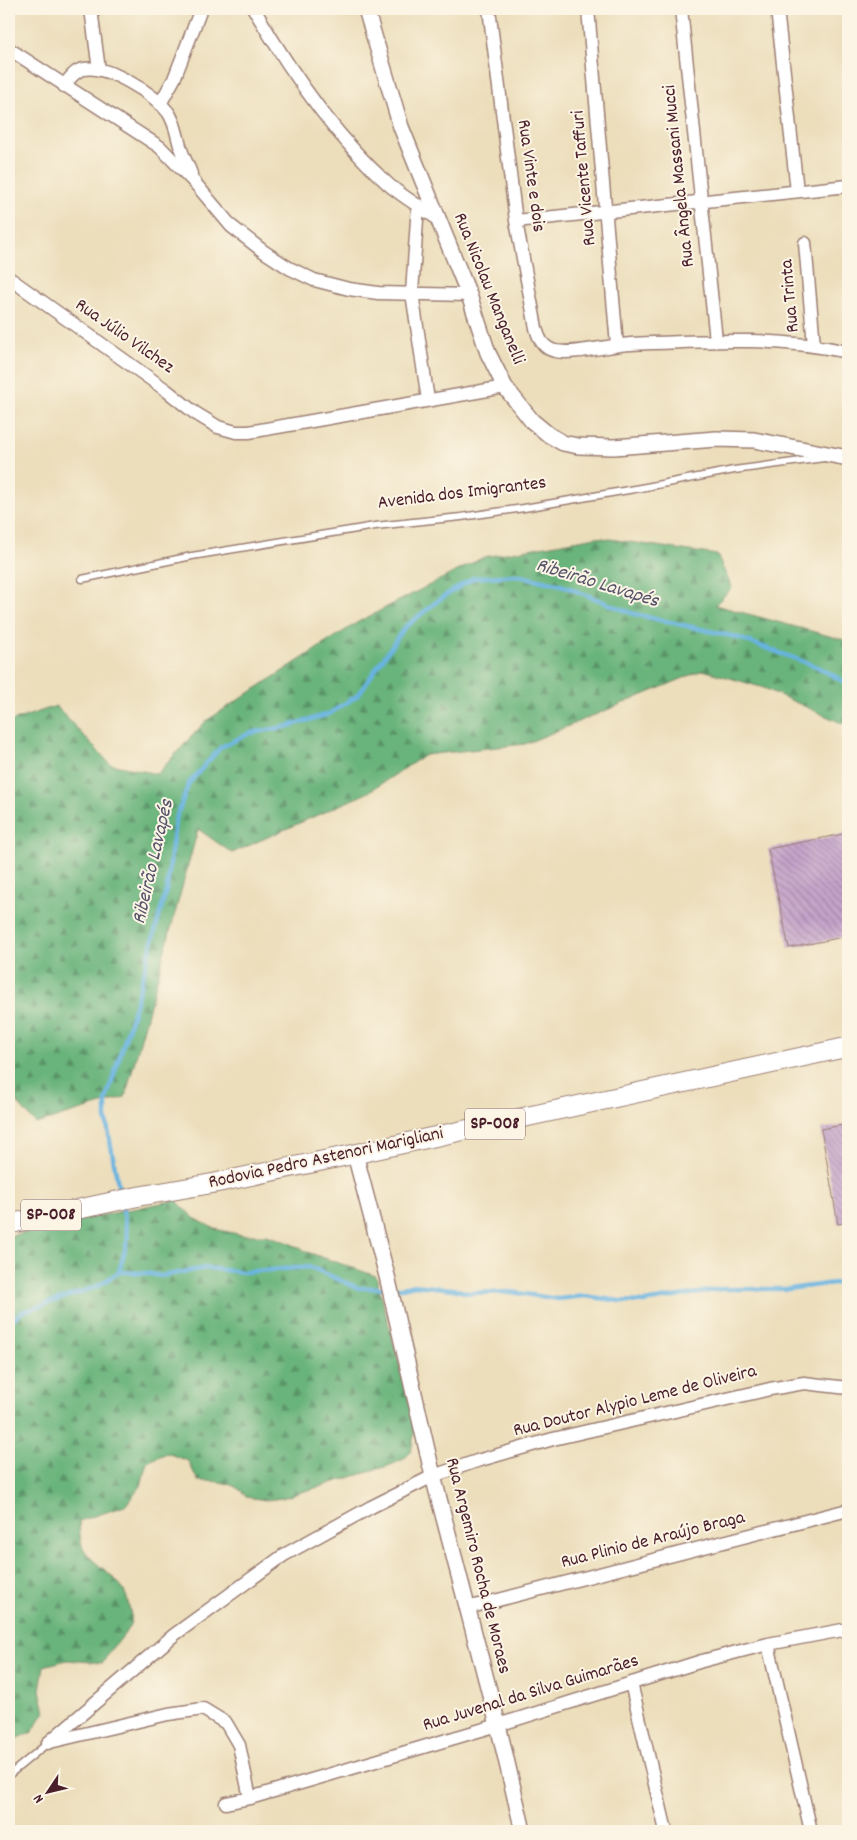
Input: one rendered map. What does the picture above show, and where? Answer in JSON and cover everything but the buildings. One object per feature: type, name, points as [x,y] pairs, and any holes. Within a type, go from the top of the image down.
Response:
[{"type":"main road","name":"Rodovia Pedro Astenori Marigliani","points":[[9,1224],[355,1154],[848,1047]]},
{"type":"street","points":[[91,9],[99,70]]},
{"type":"street","points":[[160,104],[174,79],[200,9]]},
{"type":"street","points":[[254,9],[290,66],[358,156],[390,186],[438,219]]},
{"type":"street","name":"Rua Nicolau Manganelli","points":[[366,9],[400,127],[469,295],[488,353],[504,387],[532,421],[549,436],[563,443],[578,446],[614,447],[716,439],[754,440],[843,457]]},
{"type":"street","name":"Rua Vinte e dois","points":[[489,9],[516,221],[538,336],[544,346],[563,352],[617,345]]},
{"type":"street","name":"Rua Vicente Taffuri","points":[[588,9],[617,345]]},
{"type":"street","name":"Rua Ângela Massani Mucci","points":[[681,9],[716,340]]},
{"type":"street","points":[[778,9],[797,191]]},
{"type":"street","points":[[9,49],[160,147],[195,183],[231,226],[289,268],[314,280],[349,289],[378,293],[469,295]]},
{"type":"street","points":[[64,86],[77,72],[84,69],[99,70],[116,75],[160,104],[173,122],[181,151],[195,183]]},
{"type":"street","points":[[160,147],[181,151]]},
{"type":"street","points":[[516,221],[848,186]]},
{"type":"street","points":[[418,205],[412,293],[428,400]]},
{"type":"street","name":"Rua Trinta","points":[[805,243],[814,345]]},
{"type":"street","name":"Rua Júlio Vilchez","points":[[9,278],[166,390],[195,413],[218,427],[236,432],[249,432],[504,387]]},
{"type":"street","points":[[617,345],[716,340],[786,342],[848,352]]},
{"type":"street","name":"Rua Argemiro Rocha de Moraes","points":[[355,1154],[387,1276],[433,1476],[498,1725],[523,1831]]},
{"type":"street","name":"Rua Doutor Alypio Leme de Oliveira","points":[[48,1743],[174,1636],[284,1555],[371,1507],[433,1476],[553,1439],[770,1389],[804,1383],[848,1388]]},
{"type":"street","name":"Rua Plinio de Araújo Braga","points":[[467,1608],[848,1510]]},
{"type":"street","name":"Rua Juvenal da Silva Guimarães","points":[[226,1803],[250,1798],[498,1725],[702,1661],[768,1644],[848,1629]]},
{"type":"street","points":[[768,1644],[811,1831]]},
{"type":"street","points":[[631,1683],[666,1831]]},
{"type":"street","points":[[48,1743],[168,1714],[203,1708],[226,1723],[239,1745],[250,1798]]},
{"type":"lane","name":"Avenida dos Imigrantes","points":[[82,579],[192,556],[375,526],[524,508],[734,470],[843,457]]},
{"type":"lane","points":[[9,1775],[48,1743]]},
{"type":"green space","points":[[596,537],[717,555],[732,588],[715,605],[848,641],[848,726],[764,688],[703,670],[525,744],[425,755],[367,793],[232,853],[198,829],[125,1097],[36,1124],[9,1093],[9,722],[56,706],[110,764],[157,774],[206,721],[358,622],[484,557]]},
{"type":"green space","points":[[176,1200],[194,1218],[215,1229],[242,1235],[267,1235],[310,1253],[376,1276],[411,1409],[414,1434],[411,1452],[404,1459],[388,1466],[282,1498],[266,1500],[246,1497],[237,1488],[225,1483],[198,1481],[188,1461],[167,1453],[147,1462],[141,1486],[125,1506],[79,1521],[80,1538],[83,1548],[122,1587],[126,1596],[131,1622],[103,1663],[67,1660],[44,1666],[40,1690],[45,1712],[32,1732],[9,1742],[9,1236]]},
{"type":"waterway","name":"Ribeirão Lavapés","points":[[120,1195],[106,1119],[106,1100],[133,1013],[167,887],[175,821],[189,783],[221,747],[250,733],[285,727],[329,714],[358,695],[404,628],[440,599],[473,578],[516,575],[561,585],[634,614],[736,637],[818,667],[848,684]]},
{"type":"waterway","name":"Ribeirão Lavapés","points":[[9,1322],[22,1312],[96,1287],[119,1272],[128,1238],[122,1205]]},
{"type":"waterway","points":[[119,1272],[161,1276],[206,1268],[243,1272],[310,1267],[358,1288],[402,1288],[414,1285],[453,1289],[468,1293],[511,1292],[558,1299],[585,1296],[644,1302],[721,1289],[788,1289],[834,1283],[848,1284]]}]
